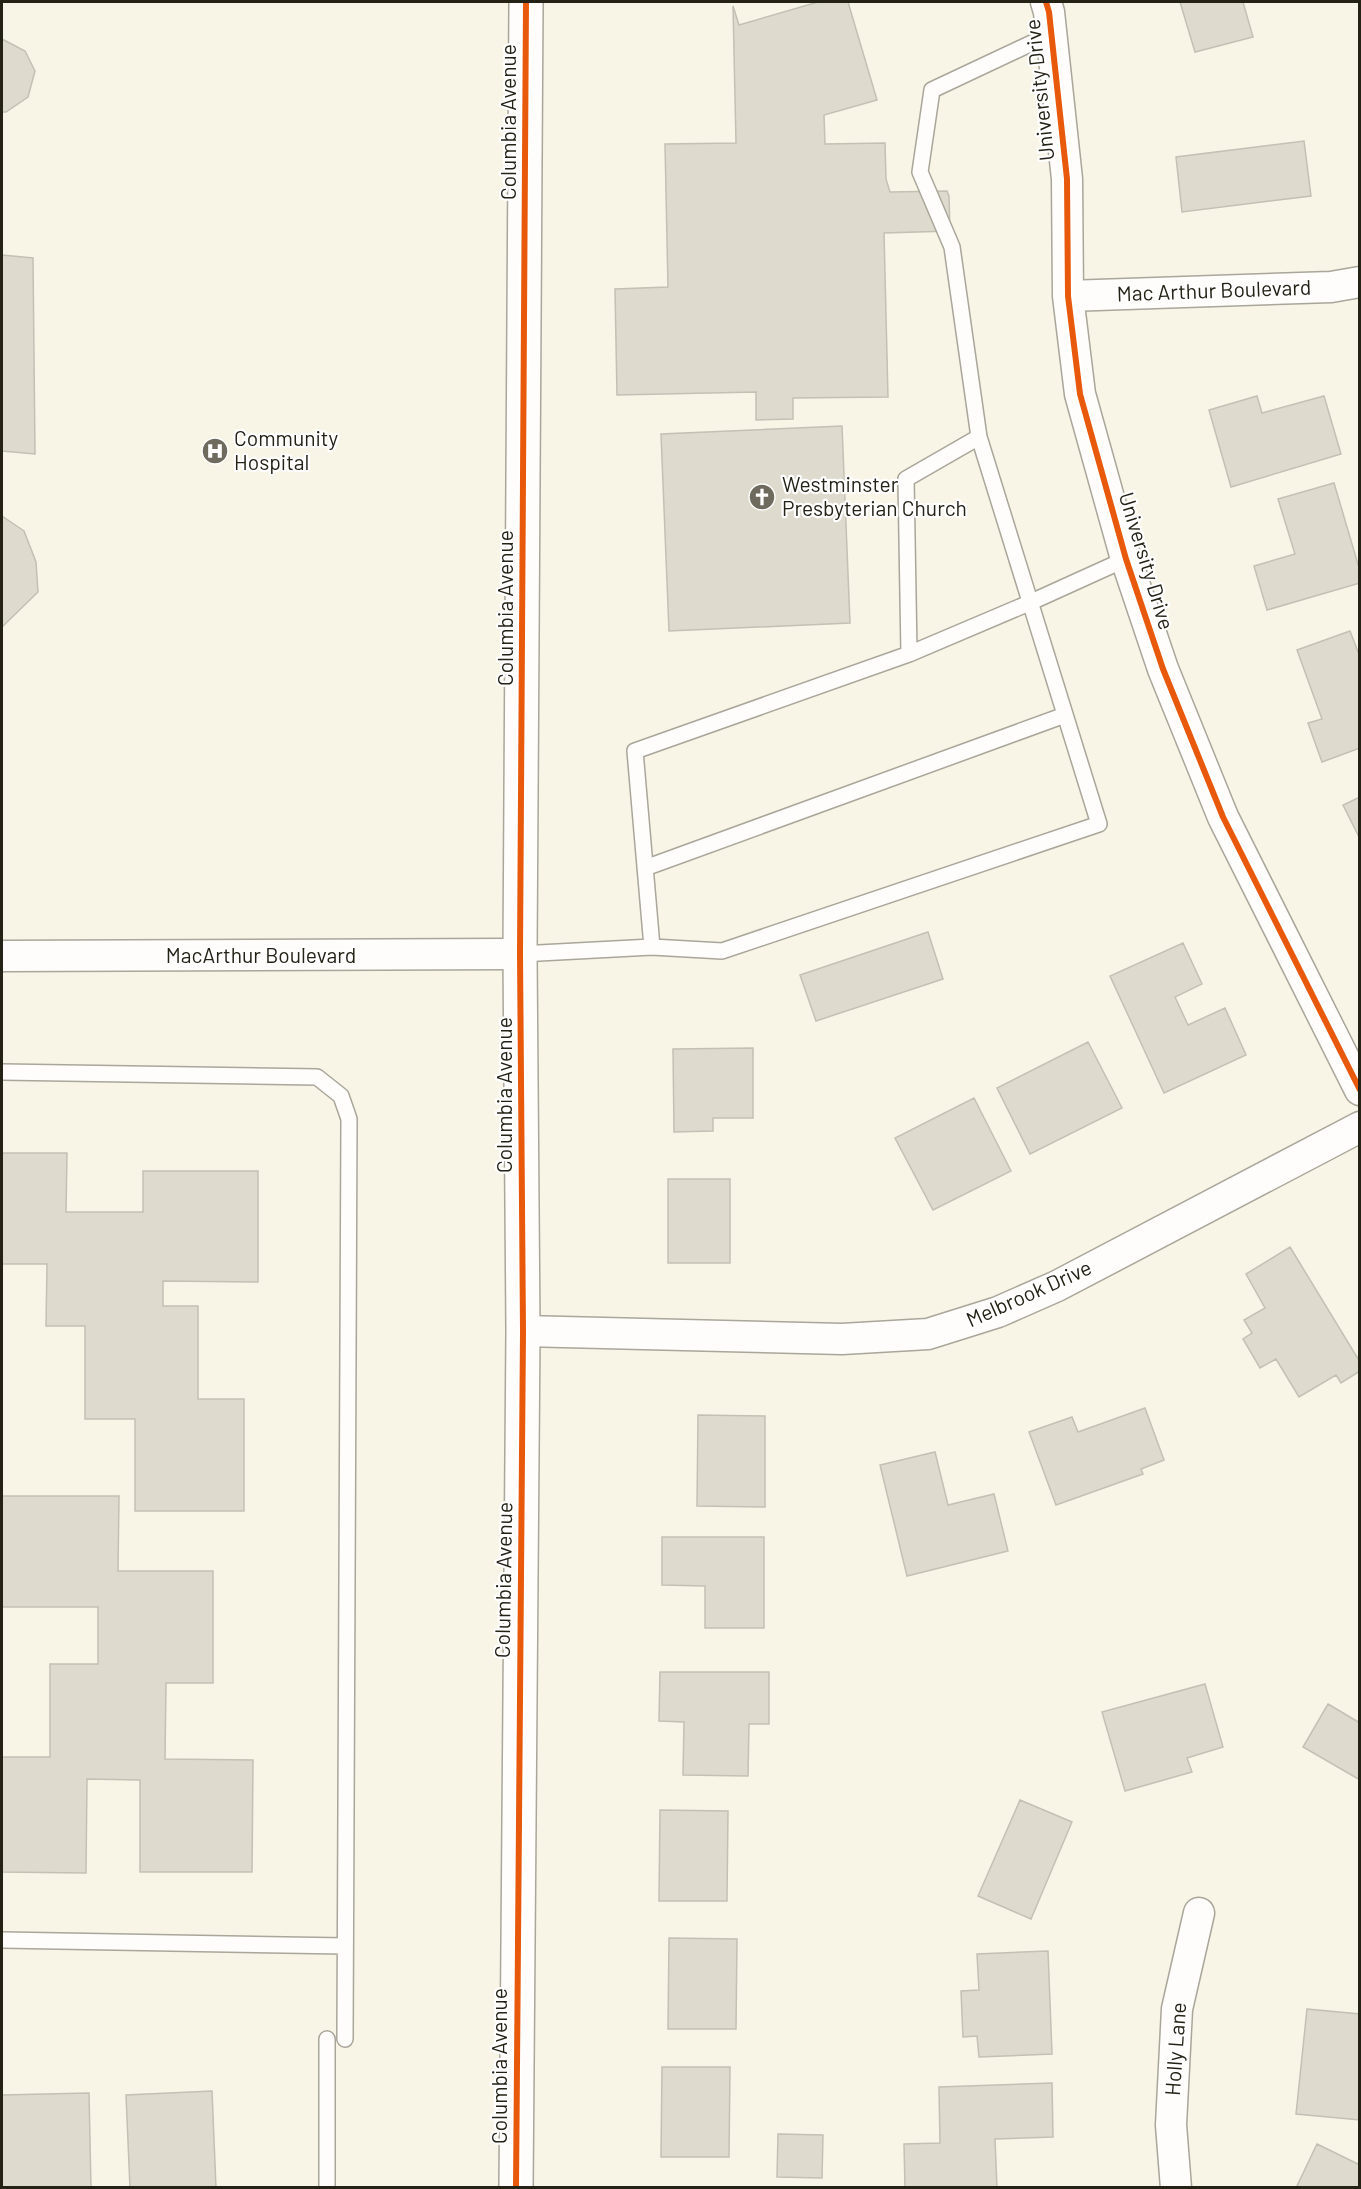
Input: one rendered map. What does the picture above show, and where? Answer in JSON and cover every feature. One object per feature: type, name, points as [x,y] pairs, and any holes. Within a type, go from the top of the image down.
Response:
[{"type":"street","name":"Columbia Avenue","points":[[516,2187],[523,1331],[520,954],[526,2]]},
{"type":"street","name":"University Drive","points":[[1046,2],[1067,179],[1068,296],[1080,394],[1126,559],[1163,669],[1222,818],[1359,1090]]},
{"type":"street","name":"Mac Arthur Boulevard","points":[[1068,296],[1331,287],[1359,282]]},
{"type":"street","name":"MacArthur Boulevard","points":[[2,956],[520,954]]},
{"type":"street","name":"Melbrook Drive","points":[[523,1331],[842,1339],[928,1334],[998,1312],[1057,1286],[1359,1127]]},
{"type":"street","name":"Holly Lane","points":[[1176,2187],[1171,2125],[1177,2009],[1199,1913]]},
{"type":"lane","points":[[520,954],[652,947],[722,951],[1099,824],[979,437],[952,247],[920,172],[932,90],[1051,34]]},
{"type":"lane","points":[[909,654],[906,479],[979,437]]},
{"type":"lane","points":[[652,947],[635,751],[909,654],[1126,559]]},
{"type":"lane","points":[[645,868],[1065,715]]},
{"type":"lane","points":[[2,1072],[317,1077],[341,1096],[348,1119],[345,2039]]},
{"type":"lane","points":[[2,1940],[345,1946]]},
{"type":"lane","points":[[327,2038],[327,2187]]},
{"type":"building","points":[[818,2],[848,2],[877,100],[824,115],[825,144],[885,143],[886,179],[890,192],[947,191],[949,196],[950,231],[884,233],[888,397],[793,398],[793,419],[756,420],[756,392],[617,395],[615,289],[668,287],[665,144],[736,143],[733,6],[739,25]]},
{"type":"building","points":[[1180,2],[1243,2],[1253,37],[1195,52]]},
{"type":"building","points":[[2,39],[25,51],[35,71],[28,97],[6,112],[2,112]]},
{"type":"building","points":[[1304,141],[1311,196],[1182,212],[1176,157]]},
{"type":"building","points":[[2,255],[33,258],[35,454],[2,451]]},
{"type":"building","points":[[1257,396],[1262,413],[1324,396],[1341,454],[1231,487],[1209,410]]},
{"type":"building","points":[[842,426],[850,623],[669,631],[661,434]]},
{"type":"building","points":[[1334,483],[1360,571],[1360,583],[1267,610],[1254,566],[1295,554],[1278,499]]},
{"type":"building","points":[[2,516],[24,531],[36,562],[38,592],[2,627]]},
{"type":"building","points":[[1350,631],[1360,657],[1360,748],[1322,762],[1308,723],[1322,719],[1297,650]]},
{"type":"building","points":[[1360,797],[1360,839],[1343,805]]},
{"type":"building","points":[[928,932],[943,979],[816,1021],[800,975]]},
{"type":"building","points":[[1183,943],[1202,984],[1175,997],[1188,1025],[1225,1008],[1246,1055],[1164,1093],[1110,976]]},
{"type":"building","points":[[1088,1042],[1122,1108],[1030,1154],[997,1088]]},
{"type":"building","points":[[753,1048],[753,1118],[713,1118],[713,1131],[674,1132],[673,1049]]},
{"type":"building","points":[[974,1098],[1011,1171],[933,1210],[895,1138]]},
{"type":"building","points":[[2,1153],[67,1153],[66,1212],[143,1212],[143,1171],[258,1171],[258,1282],[163,1281],[163,1306],[198,1306],[198,1399],[244,1399],[244,1511],[135,1511],[135,1419],[85,1419],[85,1326],[46,1326],[47,1264],[2,1264]]},
{"type":"building","points":[[668,1179],[730,1179],[730,1263],[668,1263]]},
{"type":"building","points":[[1290,1247],[1360,1362],[1360,1371],[1341,1383],[1336,1375],[1299,1397],[1276,1359],[1260,1368],[1243,1339],[1252,1333],[1244,1320],[1265,1308],[1246,1274]]},
{"type":"building","points":[[1145,1408],[1164,1460],[1141,1469],[1143,1474],[1056,1505],[1029,1432],[1072,1417],[1078,1432]]},
{"type":"building","points":[[698,1415],[765,1416],[765,1507],[697,1506]]},
{"type":"building","points":[[935,1452],[948,1505],[994,1494],[1008,1551],[907,1576],[880,1465]]},
{"type":"building","points":[[2,1496],[119,1496],[118,1571],[213,1571],[213,1683],[166,1683],[165,1759],[253,1760],[252,1872],[140,1872],[140,1780],[87,1779],[86,1873],[2,1872],[2,1757],[50,1757],[50,1664],[98,1664],[98,1607],[2,1607]]},
{"type":"building","points":[[662,1537],[764,1537],[764,1628],[705,1628],[705,1586],[662,1585]]},
{"type":"building","points":[[660,1672],[769,1672],[769,1724],[749,1724],[748,1776],[683,1775],[684,1722],[659,1721]]},
{"type":"building","points":[[1205,1684],[1223,1747],[1187,1758],[1192,1772],[1125,1791],[1102,1712]]},
{"type":"building","points":[[1328,1704],[1360,1723],[1360,1780],[1303,1747]]},
{"type":"building","points":[[1020,1800],[1072,1822],[1031,1919],[978,1896]]},
{"type":"building","points":[[660,1810],[728,1811],[727,1901],[659,1901]]},
{"type":"building","points":[[669,1938],[737,1939],[736,2029],[668,2029]]},
{"type":"building","points":[[1048,1951],[1052,2054],[979,2057],[977,2036],[963,2037],[961,1991],[979,1990],[977,1954]]},
{"type":"building","points":[[1307,2009],[1360,2014],[1360,2120],[1296,2114]]},
{"type":"building","points":[[662,2067],[730,2067],[729,2157],[661,2157]]},
{"type":"building","points":[[1052,2083],[1053,2137],[995,2139],[997,2188],[905,2188],[904,2144],[940,2143],[939,2087]]},
{"type":"building","points":[[212,2091],[216,2188],[130,2188],[126,2095]]},
{"type":"building","points":[[89,2093],[91,2188],[2,2188],[2,2095]]},
{"type":"building","points":[[778,2134],[823,2135],[822,2178],[777,2177]]},
{"type":"building","points":[[1317,2144],[1360,2165],[1360,2188],[1296,2188]]},
{"type":"cycle path","points":[[516,2188],[523,1331],[520,954],[526,2]]},
{"type":"cycle path","points":[[1046,2],[1049,12],[1067,179],[1068,296],[1080,394],[1126,559],[1163,669],[1223,817],[1360,1090]]},
{"type":"place","name":"Community Hospital","points":[[215,451]]},
{"type":"place","name":"Westminster Presbyterian Church","points":[[762,497]]}]
